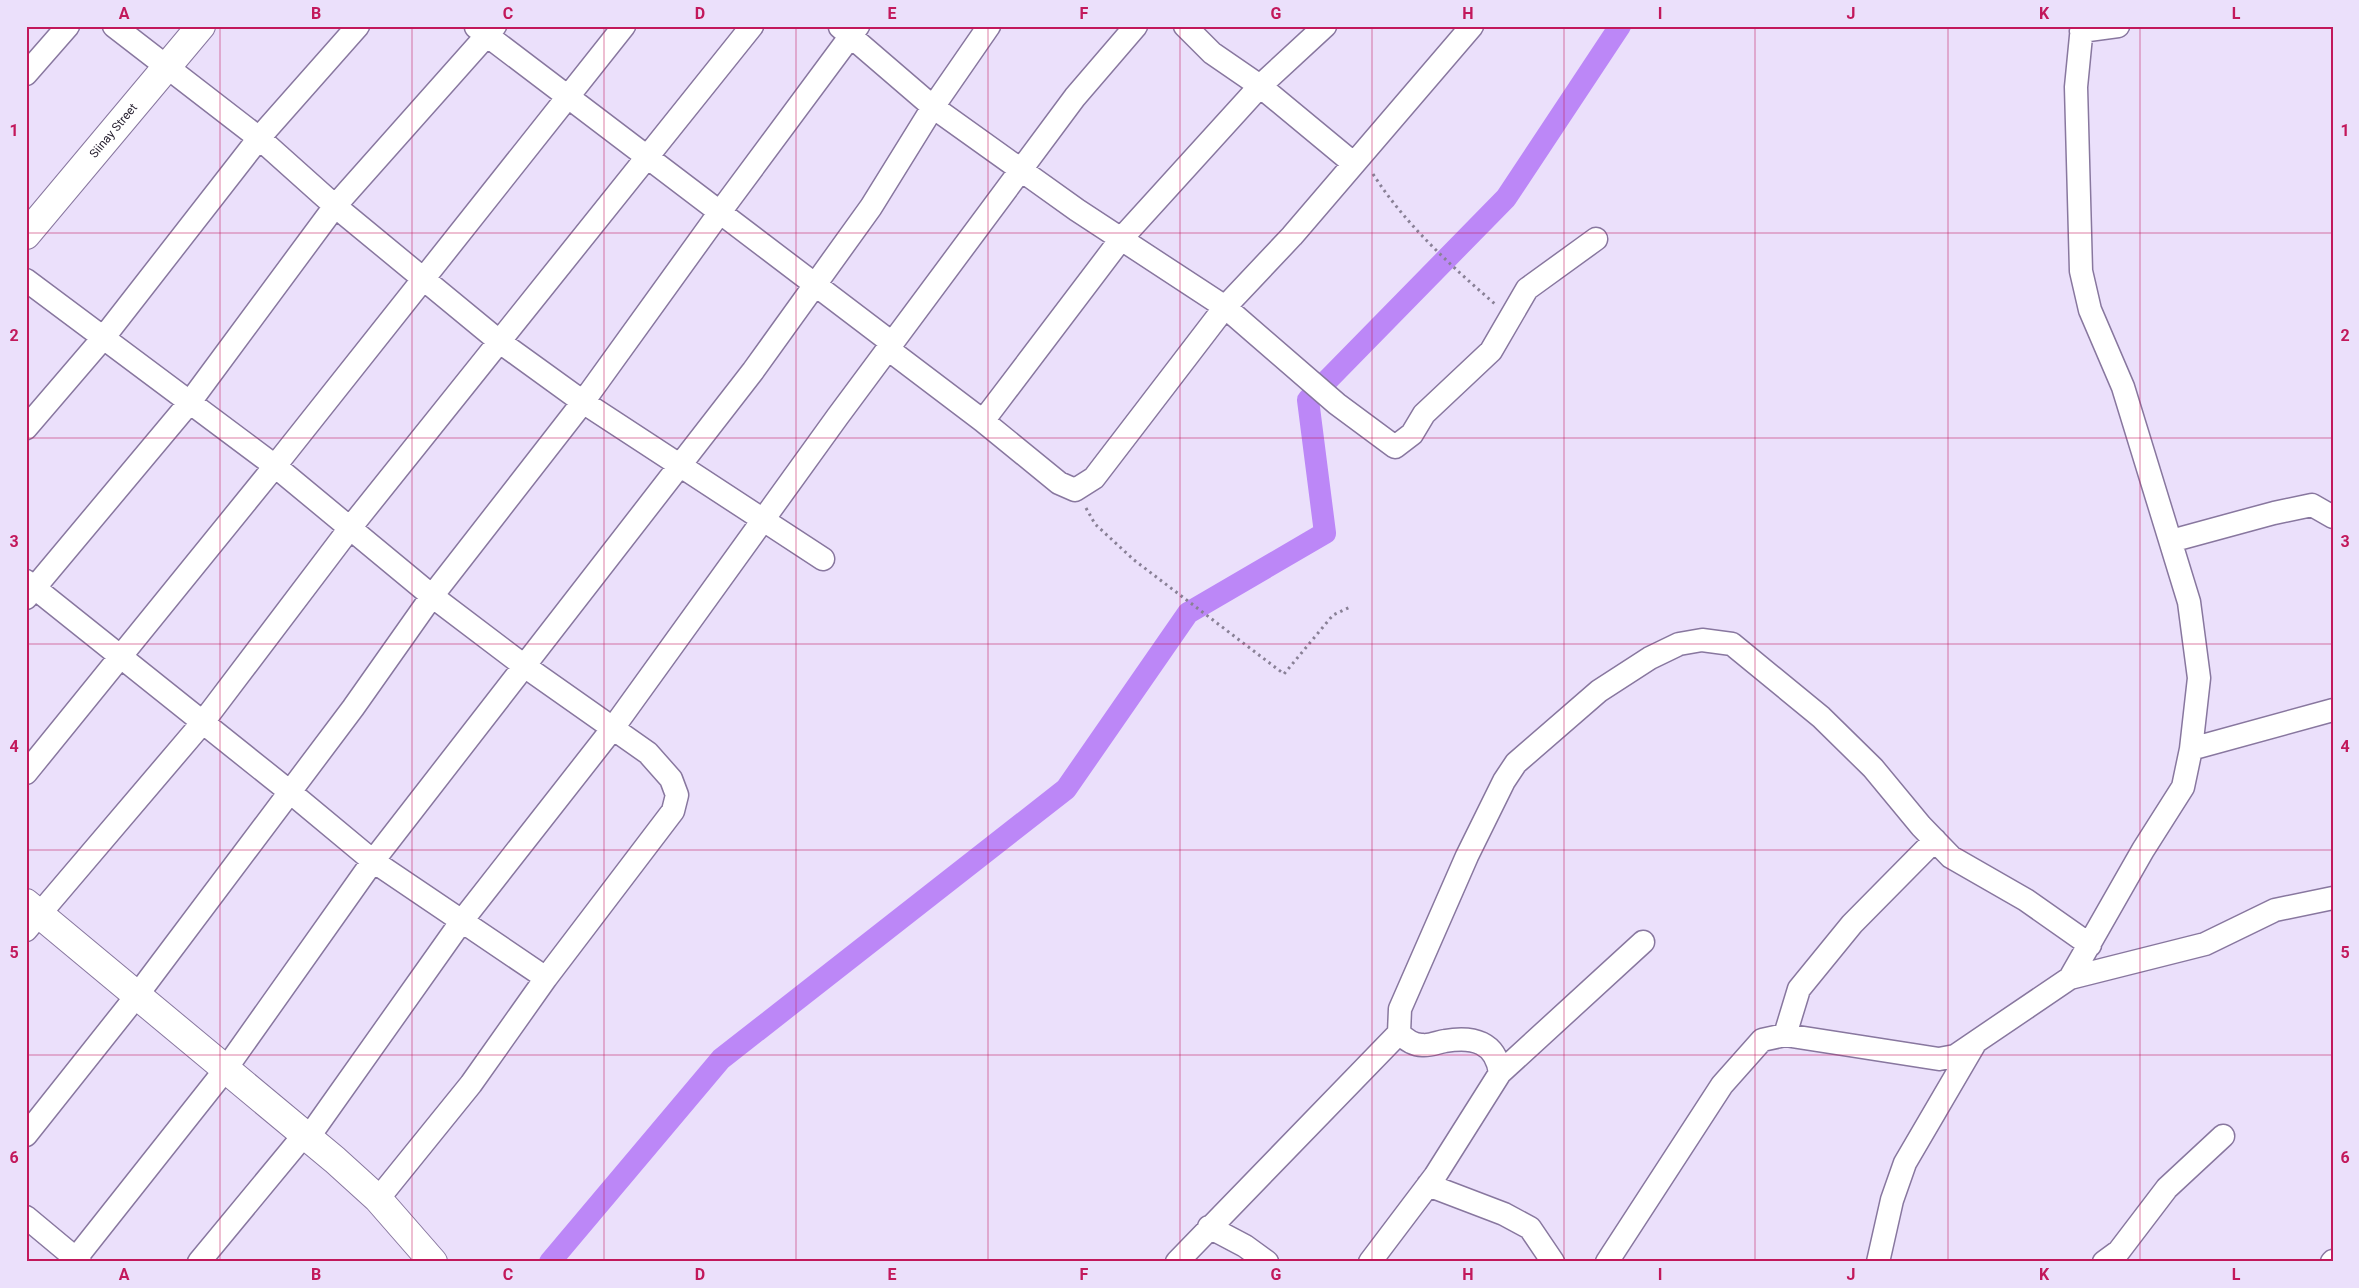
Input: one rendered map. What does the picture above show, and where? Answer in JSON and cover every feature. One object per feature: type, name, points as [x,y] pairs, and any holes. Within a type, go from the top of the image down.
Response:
[{"type":"street","points":[[26,74],[68,26]]},
{"type":"street","points":[[114,26],[259,138],[335,206],[500,342],[583,402],[762,521],[823,559]]},
{"type":"street","name":"Siinay Street","points":[[26,235],[201,26]]},
{"type":"street","points":[[26,428],[104,337],[259,138],[358,26]]},
{"type":"street","points":[[26,773],[275,466],[624,26]]},
{"type":"street","points":[[433,1262],[378,1199],[306,1136],[225,1070],[138,994],[31,916],[203,722],[350,528],[752,26]]},
{"type":"street","points":[[26,1218],[76,1261],[225,1070],[373,862],[523,665],[753,371],[871,207],[933,107],[989,26]]},
{"type":"street","points":[[199,1262],[306,1136],[461,922],[613,728],[890,346],[1076,96],[1136,26]]},
{"type":"street","points":[[1185,26],[1212,53],[1260,86],[1357,159]]},
{"type":"street","points":[[983,421],[1121,239],[1260,86],[1325,26]]},
{"type":"street","points":[[546,978],[373,862],[290,792],[121,656],[29,589],[190,402],[335,206],[485,29],[567,96],[648,156],[814,285],[1059,483],[1075,490],[1094,478],[1225,308],[1292,236],[1472,26]]},
{"type":"street","points":[[2070,978],[2143,850],[2182,787],[2192,749],[2199,678],[2189,602],[2123,388],[2090,310],[2081,271],[2076,86],[2082,29],[2118,26]]},
{"type":"street","points":[[26,1135],[138,994],[290,792],[432,596],[583,402],[849,30],[933,107],[1121,239],[1225,308],[1337,404],[1395,448],[1412,434],[1424,414],[1491,351],[1527,289],[1596,239]]},
{"type":"street","points":[[26,280],[275,466],[432,596],[523,665],[648,753],[671,780],[677,795],[673,810],[546,978],[471,1084],[378,1199]]},
{"type":"street","points":[[2171,541],[2274,513],[2312,505],[2333,517]]},
{"type":"street","points":[[1176,1262],[1399,1033],[1400,1009],[1467,856],[1504,781],[1516,763],[1599,691],[1650,658],[1679,644],[1702,640],[1732,644],[1821,718],[1873,768],[1951,857],[2026,900],[2090,945]]},
{"type":"street","points":[[2192,749],[2333,710]]},
{"type":"street","points":[[1785,1035],[1799,989],[1852,924],[1935,840]]},
{"type":"street","points":[[1607,1262],[1722,1085],[1762,1040],[1785,1035],[1939,1059],[1955,1056],[2070,978],[2205,944],[2275,910],[2333,898]]},
{"type":"street","points":[[1370,1262],[1428,1185],[1500,1072],[1643,942]]},
{"type":"street","points":[[1399,1033],[1408,1042],[1423,1045],[1448,1040],[1474,1039],[1492,1051],[1498,1058],[1500,1072]]},
{"type":"street","points":[[1878,1262],[1892,1200],[1905,1163],[1976,1042]]},
{"type":"street","points":[[2119,1258],[2167,1188],[2223,1136]]},
{"type":"street","points":[[1428,1185],[1504,1214],[1530,1228],[1553,1262]]},
{"type":"street","points":[[1209,1227],[1245,1246],[1267,1262]]},
{"type":"path","points":[[1357,159],[1438,252],[1510,318]]},
{"type":"path","points":[[1075,490],[1095,524],[1157,578],[1284,674],[1333,615],[1350,607]]},
{"type":"waterway","points":[[550,1262],[721,1059],[1066,789],[1188,613],[1325,533],[1308,400],[1506,198],[1620,26]]}]
